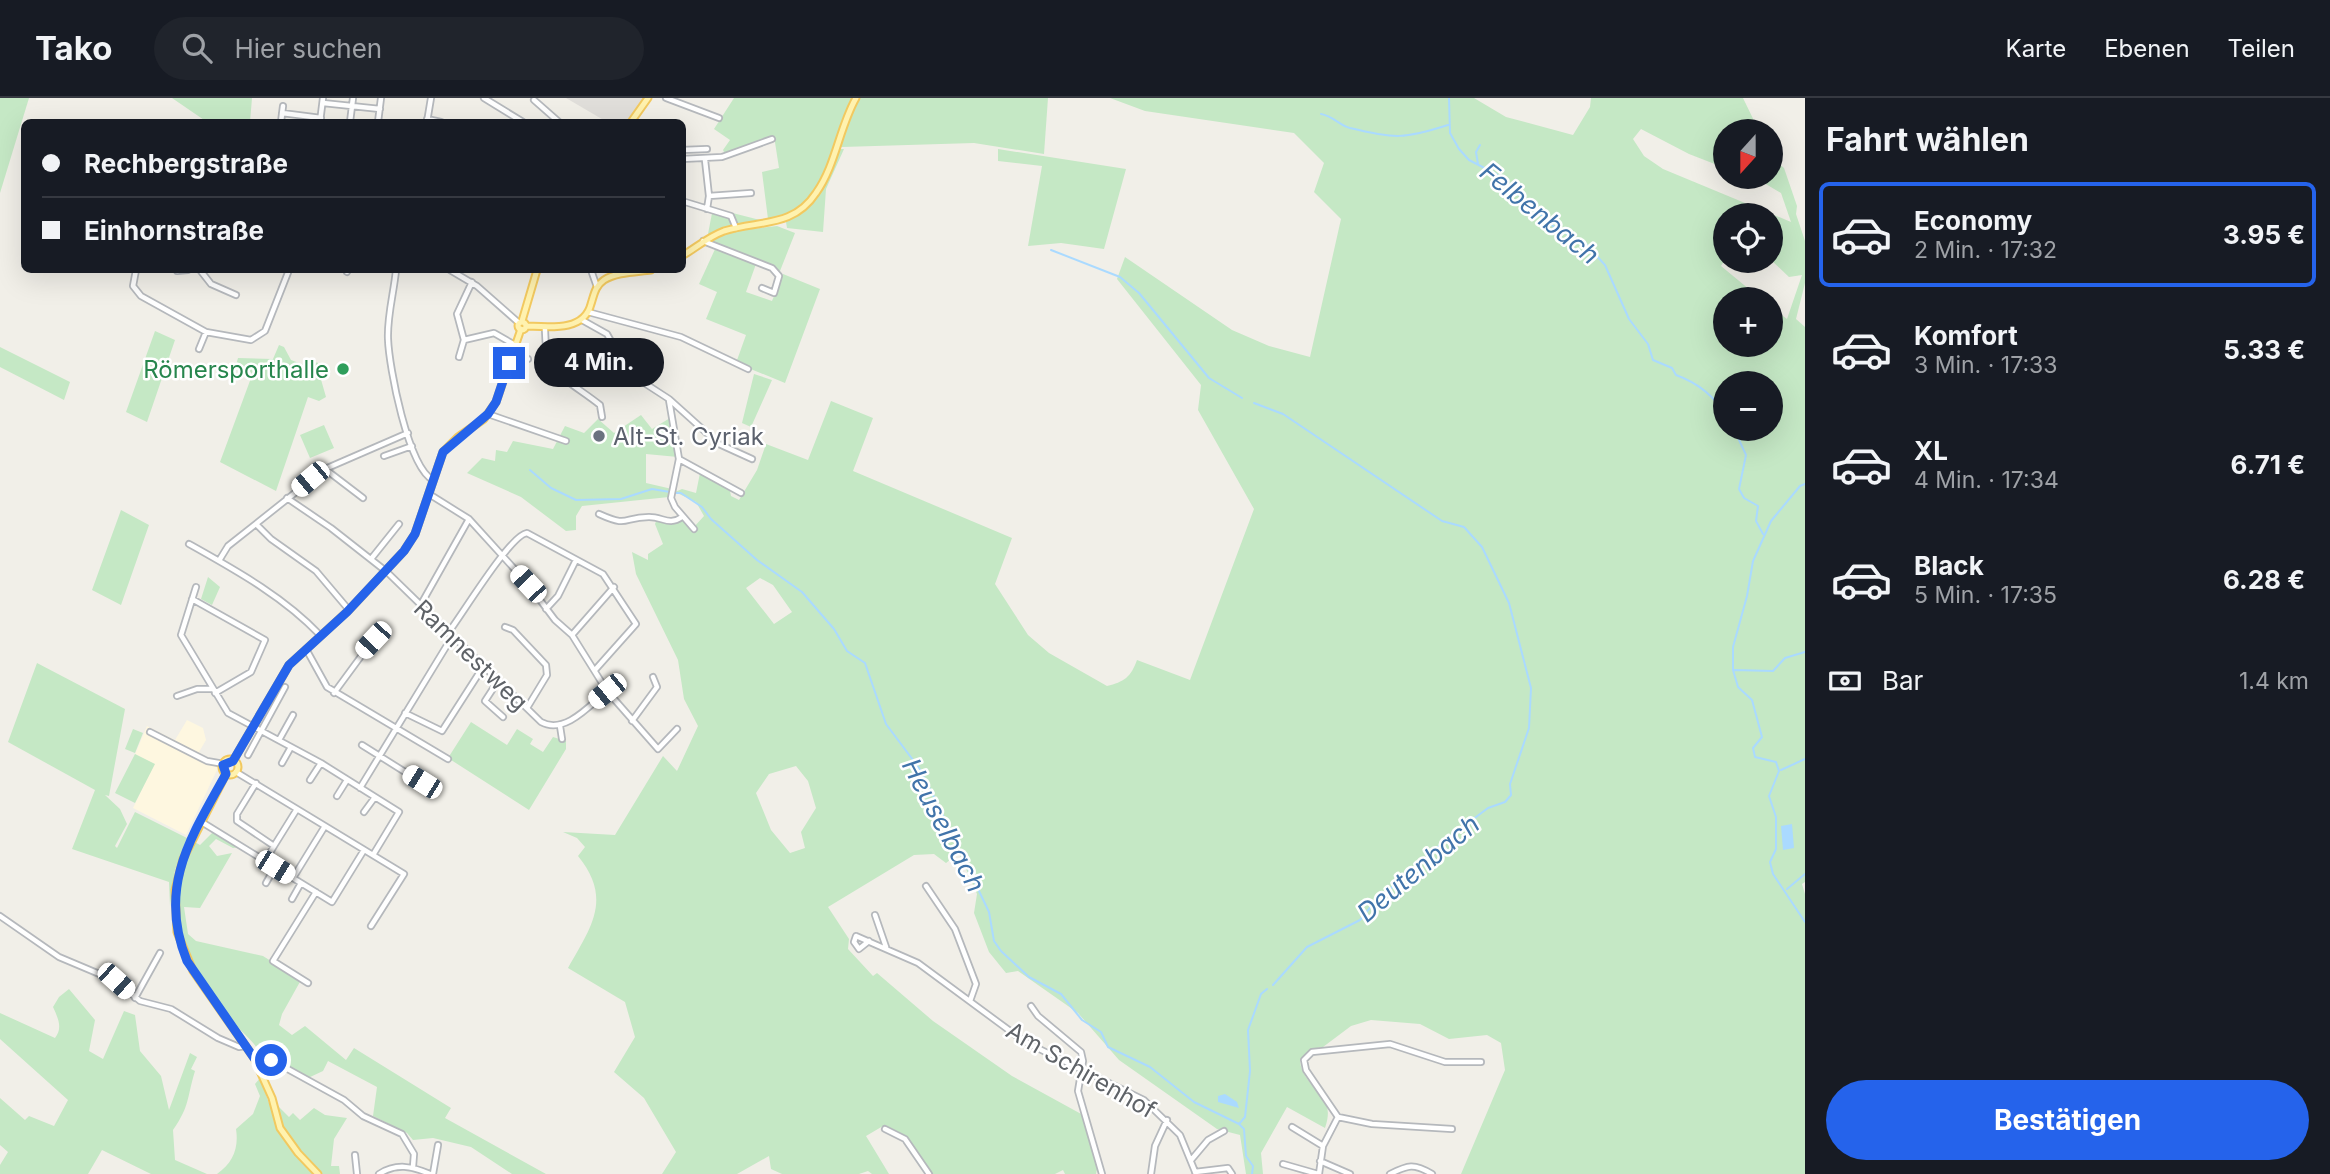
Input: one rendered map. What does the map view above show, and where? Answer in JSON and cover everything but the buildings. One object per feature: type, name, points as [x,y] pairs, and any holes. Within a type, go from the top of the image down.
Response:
[{"type":"main road","points":[[633,119],[648,98]]},
{"type":"main road","points":[[686,253],[703,241],[736,228],[782,221],[809,202],[827,174],[841,128],[856,98]]},
{"type":"main road","points":[[318,1174],[280,1128],[272,1098],[247,1045],[193,971],[180,946],[174,908],[183,859],[226,774],[224,764],[233,761],[281,676],[387,572],[415,534],[448,445],[488,414],[496,402],[536,273]]},
{"type":"main road","points":[[522,325],[568,326],[582,320],[589,312],[597,287],[610,278],[636,273]]},
{"type":"main road","points":[[226,774],[236,772],[238,766],[233,761]]},
{"type":"street","points":[[350,119],[353,98]]},
{"type":"street","points":[[379,119],[381,98]]},
{"type":"street","points":[[427,119],[431,98]]},
{"type":"street","points":[[484,98],[518,119]]},
{"type":"street","points":[[666,98],[719,117]]},
{"type":"street","points":[[321,119],[323,100],[380,109]]},
{"type":"street","points":[[534,100],[556,119]]},
{"type":"street","points":[[281,119],[283,106]]},
{"type":"street","points":[[282,113],[315,119]]},
{"type":"street","points":[[686,159],[705,160],[746,151],[772,139]]},
{"type":"street","points":[[686,150],[707,149]]},
{"type":"street","points":[[705,160],[709,196],[707,209]]},
{"type":"street","points":[[709,196],[751,193]]},
{"type":"street","points":[[686,202],[731,216],[736,228]]},
{"type":"street","points":[[703,241],[772,268],[779,276],[774,293],[762,288]]},
{"type":"street","points":[[135,273],[133,286],[141,296],[206,331],[251,340],[265,331],[288,273]]},
{"type":"street","points":[[202,273],[211,284],[236,295]]},
{"type":"street","points":[[396,273],[388,340],[412,446],[424,473],[433,480]]},
{"type":"street","points":[[456,273],[472,282],[522,325]]},
{"type":"street","points":[[592,273],[597,287]]},
{"type":"street","points":[[459,357],[464,340],[457,314],[472,282]]},
{"type":"street","points":[[589,312],[681,337],[748,369]]},
{"type":"street","points":[[582,320],[607,334],[629,373],[669,399],[719,444],[752,459]]},
{"type":"street","points":[[545,327],[545,350],[551,364],[600,405],[602,417]]},
{"type":"street","points":[[199,349],[206,331]]},
{"type":"street","points":[[464,340],[494,332],[515,345]]},
{"type":"street","points":[[509,363],[528,359]]},
{"type":"street","points":[[669,399],[679,459],[671,498],[682,517],[694,530]]},
{"type":"street","points":[[488,414],[566,441]]},
{"type":"street","points":[[220,559],[222,551],[325,468],[408,433]]},
{"type":"street","points":[[384,456],[412,446]]},
{"type":"street","points":[[679,459],[741,493]]},
{"type":"street","points":[[325,468],[363,498]]},
{"type":"street","points":[[429,494],[469,519],[572,635],[607,691],[658,749],[677,729]]},
{"type":"street","name":"Ramnestweg","points":[[287,498],[387,572],[545,725],[560,726]]},
{"type":"street","points":[[599,514],[625,523],[647,517],[670,522],[682,517]]},
{"type":"street","points":[[420,606],[469,519]]},
{"type":"street","points":[[256,524],[271,539],[316,571],[349,610]]},
{"type":"street","points":[[370,559],[399,524]]},
{"type":"street","points":[[360,788],[450,635],[502,556],[520,535],[527,533],[603,573],[636,624],[595,670]]},
{"type":"street","points":[[189,544],[220,559],[299,613],[320,635]]},
{"type":"street","points":[[546,608],[558,596],[576,560]]},
{"type":"street","points":[[197,587],[181,635],[228,713],[321,763],[399,812],[373,855]]},
{"type":"street","points":[[572,635],[614,587]]},
{"type":"street","points":[[177,696],[197,690],[214,691],[251,672],[265,640],[192,599]]},
{"type":"street","points":[[505,627],[513,630],[546,665],[547,675],[527,708]]},
{"type":"street","points":[[334,693],[373,640]]},
{"type":"street","points":[[306,649],[327,687],[334,693],[448,759]]},
{"type":"street","points":[[405,713],[442,731],[483,667]]},
{"type":"street","points":[[632,721],[657,687],[653,677]]},
{"type":"street","points":[[498,681],[485,701],[503,718]]},
{"type":"street","points":[[248,755],[285,687]]},
{"type":"street","points":[[562,739],[560,726],[607,691]]},
{"type":"street","points":[[279,740],[293,715]]},
{"type":"street","points":[[150,732],[207,761],[224,764]]},
{"type":"street","points":[[362,745],[422,782]]},
{"type":"street","points":[[282,763],[291,747]]},
{"type":"street","points":[[310,780],[321,763]]},
{"type":"street","points":[[236,772],[404,874],[371,926]]},
{"type":"street","points":[[337,796],[348,780]]},
{"type":"street","points":[[256,783],[237,814],[237,821],[274,846]]},
{"type":"street","points":[[364,813],[375,797]]},
{"type":"street","points":[[265,861],[297,809]]},
{"type":"street","points":[[200,821],[332,902],[364,850]]},
{"type":"street","points":[[293,878],[325,826]]},
{"type":"street","points":[[266,883],[275,867]]},
{"type":"street","points":[[292,899],[301,883]]},
{"type":"street","points":[[926,886],[955,929],[976,984],[970,1001]]},
{"type":"street","points":[[308,983],[273,961],[316,892]]},
{"type":"street","points":[[874,915],[886,947]]},
{"type":"street","points":[[0,916],[59,957],[108,976],[135,998],[183,1014],[235,1046],[247,1045]]},
{"type":"street","name":"Am Schirenhof","points":[[869,941],[918,963],[1025,1042],[1144,1100],[1180,1135],[1192,1159],[1195,1173]]},
{"type":"street","points":[[135,998],[160,953]]},
{"type":"street","points":[[1031,1006],[1038,1016],[1077,1046],[1083,1061],[1078,1091],[1102,1174]]},
{"type":"street","points":[[1452,1129],[1372,1124],[1338,1117],[1304,1065],[1312,1052],[1374,1044],[1411,1048],[1445,1062],[1481,1062]]},
{"type":"street","points":[[254,1058],[284,1067],[344,1100],[363,1116],[402,1134],[414,1154],[413,1167]]},
{"type":"street","points":[[1283,1164],[1318,1174],[1323,1146],[1338,1117]]},
{"type":"street","points":[[1151,1174],[1157,1139],[1167,1121]]},
{"type":"street","points":[[1292,1127],[1323,1146]]},
{"type":"street","points":[[885,1129],[905,1139],[929,1174]]},
{"type":"street","points":[[1192,1159],[1208,1140],[1224,1131]]},
{"type":"street","points":[[379,1174],[388,1168],[413,1167],[432,1174],[438,1145]]},
{"type":"street","points":[[355,1155],[357,1174]]},
{"type":"street","points":[[1320,1161],[1350,1174]]},
{"type":"street","points":[[1390,1174],[1404,1165],[1412,1165],[1432,1174]]},
{"type":"street","points":[[1195,1173],[1228,1168],[1232,1174]]},
{"type":"shaded area","points":[[566,98],[645,98],[631,119],[602,119]]},
{"type":"shaded area","points":[[187,720],[203,728],[206,740],[199,752],[218,768],[186,835],[133,808],[154,764],[135,754],[147,726],[175,740]]},
{"type":"green space","points":[[0,98],[29,98],[21,119],[0,193]]},
{"type":"green space","points":[[172,98],[252,98],[250,119],[203,119]]},
{"type":"green space","points":[[734,98],[854,98],[828,167],[810,198],[781,219],[708,234],[713,208],[760,220],[768,219],[762,172],[779,168],[774,136],[725,154],[723,150],[730,140],[714,129]]},
{"type":"green space","points":[[859,98],[1048,98],[1044,154],[974,143],[842,147],[839,145]]},
{"type":"green space","points":[[1110,98],[1474,98],[1506,117],[1573,135],[1590,107],[1591,98],[1743,98],[1753,119],[1713,119],[1713,163],[1641,129],[1633,139],[1644,156],[1663,169],[1745,203],[1713,203],[1713,273],[1729,273],[1746,287],[1713,287],[1713,357],[1783,357],[1783,316],[1787,319],[1802,275],[1789,277],[1783,271],[1783,219],[1791,222],[1781,193],[1774,189],[1783,189],[1784,168],[1805,241],[1805,283],[1796,319],[1805,327],[1805,882],[1802,884],[1805,894],[1805,1174],[1461,1174],[1505,1070],[1501,1043],[1487,1035],[1449,1039],[1420,1024],[1371,1020],[1351,1026],[1323,1047],[1311,1049],[1300,1061],[1302,1071],[1324,1098],[1327,1106],[1325,1128],[1287,1107],[1261,1153],[1263,1174],[1246,1174],[1240,1135],[1217,1129],[1119,1060],[1078,1013],[1018,971],[1006,973],[989,952],[974,913],[977,894],[959,853],[946,863],[934,854],[914,855],[828,907],[849,939],[848,949],[873,976],[877,973],[933,1021],[1012,1076],[1083,1115],[1098,1165],[1096,1174],[1065,1174],[1063,1170],[1055,1174],[930,1174],[905,1136],[883,1126],[866,1136],[889,1174],[872,1174],[868,1171],[859,1174],[782,1174],[771,1169],[769,1156],[737,1174],[662,1174],[676,1152],[644,1098],[614,1072],[635,1037],[625,1002],[568,968],[590,926],[596,900],[589,871],[578,856],[585,847],[577,838],[563,832],[615,835],[663,756],[677,771],[698,726],[684,699],[678,660],[636,574],[632,552],[648,560],[648,554],[663,544],[655,524],[657,519],[668,523],[683,519],[694,527],[704,516],[696,502],[675,492],[682,489],[696,493],[700,473],[730,491],[731,496],[739,500],[757,470],[766,444],[808,460],[831,401],[873,418],[853,471],[1012,538],[995,584],[1028,635],[1049,653],[1107,686],[1126,678],[1137,660],[1190,680],[1254,509],[1198,410],[1201,385],[1117,279],[1125,257],[1232,330],[1269,346],[1310,357],[1341,219],[1314,192],[1324,163],[1294,133],[1145,111]],"holes":[[[760,578],[773,585],[792,612],[774,624],[746,588]],[[796,766],[808,781],[816,808],[801,832],[805,848],[790,853],[771,830],[756,793],[769,774]]]},
{"type":"green space","points":[[840,149],[844,149],[826,189],[823,232],[787,228],[786,222],[805,210],[821,191]]},
{"type":"green space","points":[[998,149],[1126,169],[1104,249],[1061,243],[1028,246],[1042,166],[998,161]]},
{"type":"green space","points":[[777,226],[795,233],[780,271],[709,241],[734,231]]},
{"type":"green space","points":[[716,247],[756,264],[746,292],[772,301],[783,274],[820,289],[785,383],[736,363],[746,335],[706,319],[717,292],[699,284]]},
{"type":"green space","points":[[155,331],[175,340],[147,422],[126,412]]},
{"type":"green space","points":[[279,345],[284,347],[291,360],[312,368],[317,362],[323,373],[320,376],[326,397],[319,401],[308,397],[276,491],[220,462],[251,378],[251,372],[236,365],[238,358],[273,359]]},
{"type":"green space","points":[[0,347],[70,382],[64,400],[0,367]]},
{"type":"green space","points":[[754,374],[772,380],[751,427],[742,423]]},
{"type":"green space","points":[[641,415],[652,429],[670,418],[678,457],[646,454],[646,483],[672,489],[669,497],[582,506],[576,516],[576,530],[566,531],[521,497],[467,473],[482,458],[495,461],[496,450],[507,452],[513,441],[553,449],[565,426],[584,433],[598,419],[614,433]]},
{"type":"green space","points":[[324,425],[334,448],[310,458],[300,435]]},
{"type":"green space","points":[[121,510],[149,525],[121,605],[92,590]]},
{"type":"green space","points":[[208,577],[220,587],[212,605],[201,599]]},
{"type":"green space","points":[[37,663],[125,709],[109,796],[105,795],[120,809],[127,824],[115,846],[117,848],[135,812],[187,838],[175,870],[170,906],[169,882],[72,849],[95,790],[8,742]]},
{"type":"green space","points":[[471,722],[507,745],[517,729],[533,739],[530,744],[543,752],[553,737],[566,741],[566,749],[529,810],[448,758]]},
{"type":"green space","points":[[133,729],[143,733],[135,753],[125,749]]},
{"type":"green space","points":[[135,754],[155,764],[135,803],[115,793]]},
{"type":"green space","points":[[214,831],[241,847],[233,848],[216,839],[209,846],[217,856],[232,853],[200,908],[184,907],[188,934],[196,941],[263,956],[301,980],[282,1014],[279,1025],[292,1035],[305,1026],[346,1060],[354,1048],[451,1108],[445,1118],[546,1174],[512,1174],[471,1147],[433,1138],[413,1140],[407,1133],[373,1116],[377,1087],[328,1061],[323,1071],[308,1078],[260,1056],[257,1048],[238,1027],[193,962],[183,941],[178,920],[177,897],[182,871],[193,841],[200,845]]},
{"type":"green space","points":[[69,989],[95,1020],[89,1051],[103,1059],[124,1011],[135,1015],[140,1051],[161,1076],[169,1110],[190,1053],[197,1057],[191,1069],[195,1071],[185,1108],[173,1130],[175,1160],[207,1174],[151,1174],[102,1150],[88,1174],[0,1174],[0,1165],[8,1152],[0,1145],[0,1098],[25,1120],[29,1116],[54,1126],[68,1100],[0,1039],[0,1013],[55,1038],[59,1027],[53,1007],[59,997]]},
{"type":"green space","points":[[260,1078],[269,1103],[277,1105],[289,1117],[293,1113],[300,1120],[314,1108],[325,1115],[347,1118],[334,1139],[331,1166],[339,1166],[340,1174],[217,1174],[234,1154],[236,1129],[253,1114],[260,1096],[255,1084]]},
{"type":"water","points":[[1792,824],[1794,848],[1783,850],[1781,826]]},
{"type":"water","points":[[1225,1094],[1237,1102],[1239,1108],[1218,1102],[1218,1096]]},
{"type":"waterway","name":"Felbenbach","points":[[1449,98],[1450,133],[1459,149],[1469,160],[1496,174],[1554,227],[1585,243],[1605,265],[1629,319],[1648,344],[1653,360],[1672,368],[1676,375],[1705,391],[1713,399]]},
{"type":"waterway","points":[[1321,114],[1350,128],[1389,136],[1410,135],[1448,125]]},
{"type":"waterway","points":[[1478,164],[1476,152],[1480,145]]},
{"type":"waterway","name":"Deutenbach","points":[[1051,250],[1120,277],[1139,293],[1209,378],[1242,398]]},
{"type":"waterway","name":"Deutenbach","points":[[1254,403],[1283,414],[1442,521],[1464,527],[1482,547],[1509,603],[1531,688],[1529,728],[1510,784],[1511,795],[1505,802],[1488,808],[1448,838],[1373,904],[1360,920],[1307,947],[1273,985]]},
{"type":"waterway","name":"Felbenbach","points":[[1740,441],[1746,455],[1739,489],[1744,498],[1758,506],[1756,521],[1763,534]]},
{"type":"waterway","name":"Heuselbach","points":[[530,470],[551,488],[576,500],[621,499],[652,489],[670,492]]},
{"type":"waterway","points":[[1805,484],[1800,486],[1771,521],[1753,561],[1733,647],[1733,670],[1738,687],[1752,700],[1762,737],[1753,748],[1755,757],[1776,762],[1779,771],[1769,796],[1776,817],[1776,849],[1770,862],[1773,874],[1805,922]]},
{"type":"waterway","name":"Heuselbach","points":[[674,493],[681,493],[702,507],[711,519],[757,560],[802,592],[834,629],[847,651],[865,663],[886,724],[919,768],[936,801],[989,912],[994,941],[1001,951],[1029,977],[1061,994],[1082,1020],[1101,1032],[1108,1047],[1150,1067],[1194,1102],[1239,1124]]},
{"type":"waterway","points":[[1734,670],[1773,671],[1785,658],[1805,652]]},
{"type":"waterway","points":[[1781,770],[1805,759]]},
{"type":"waterway","points":[[1787,889],[1805,874]]},
{"type":"waterway","name":"Deutenbach","points":[[1252,1174],[1253,1166],[1246,1156],[1244,1129],[1239,1124],[1245,1117],[1250,1071],[1248,1030],[1261,994],[1267,989]]},
{"type":"place","name":"Römersporthalle","points":[[343,369]]},
{"type":"place","name":"Alt-St. Cyriak","points":[[599,436]]},
{"type":"route","points":[[271,1060],[254,1058],[187,961],[180,946],[175,921],[178,873],[196,829],[226,774],[223,765],[226,761],[233,761],[289,665],[347,612],[404,551],[415,534],[443,452],[448,445],[488,414],[496,402],[509,363]]}]
